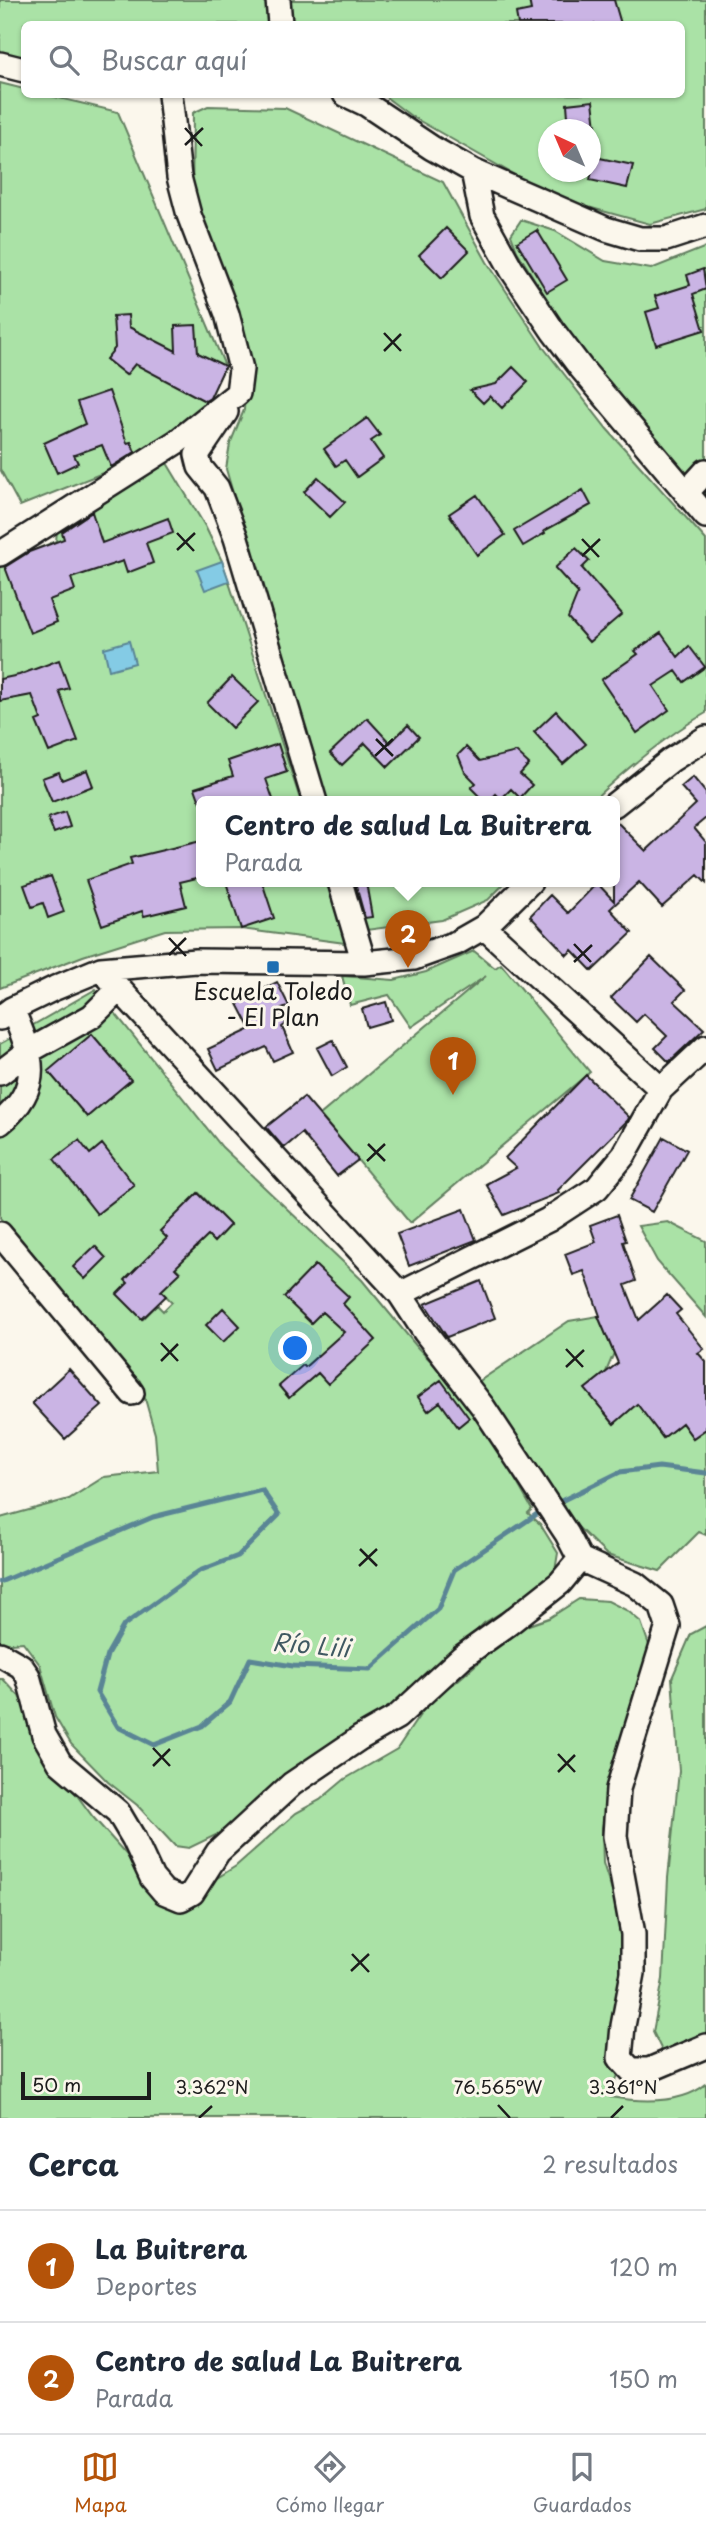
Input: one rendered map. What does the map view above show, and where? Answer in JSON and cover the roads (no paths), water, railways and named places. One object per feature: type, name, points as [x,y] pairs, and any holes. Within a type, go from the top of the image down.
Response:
[{"type":"street","points":[[278,0],[280,21]]},
{"type":"street","points":[[0,64],[21,69]]},
{"type":"street","points":[[170,98],[179,177],[189,215],[227,314],[241,369],[238,393],[197,456],[200,467],[217,488],[236,538],[313,796]]},
{"type":"street","points":[[353,98],[472,172],[606,229],[640,239],[666,239],[706,226]]},
{"type":"street","points":[[472,172],[482,216],[526,290],[581,368],[706,516]]},
{"type":"street","points":[[0,554],[178,441],[238,393]]},
{"type":"street","points":[[686,493],[706,471]]},
{"type":"street","points":[[620,800],[671,760],[706,738]]},
{"type":"street","points":[[341,887],[364,963]]},
{"type":"street","points":[[0,1123],[25,1099],[31,1080],[29,1051],[6,1014],[55,988],[102,969],[196,961],[364,963],[414,958],[456,943],[484,927],[525,887]]},
{"type":"street","points":[[484,927],[661,1089]]},
{"type":"street","points":[[102,969],[400,1294],[425,1332],[483,1407],[580,1559],[635,1584],[661,1605],[668,1626],[618,1789],[615,1836],[633,1934],[633,1973],[620,2058],[631,2070],[649,2070],[706,2046]]},
{"type":"street","points":[[0,1073],[29,1051],[92,1016],[119,989]]},
{"type":"street","points":[[400,1294],[548,1220],[597,1188],[624,1155],[661,1089],[706,1047]]},
{"type":"street","points":[[0,1234],[132,1393]]},
{"type":"street","points":[[0,1654],[21,1666],[28,1676],[44,1735],[60,1763],[118,1812],[152,1878],[164,1892],[181,1899],[192,1893],[218,1852],[292,1784],[360,1738],[397,1717],[462,1657],[559,1583],[580,1559]]},
{"type":"water","points":[[222,561],[229,581],[205,590],[197,570]]},
{"type":"water","points":[[129,641],[135,663],[109,670],[104,648]]},
{"type":"waterway","name":"Río Lili","points":[[555,1504],[620,1472],[659,1467],[706,1473]]},
{"type":"waterway","name":"Río Lili","points":[[0,1582],[153,1517],[262,1490],[279,1515],[238,1556],[199,1571],[124,1625],[107,1655],[97,1692],[118,1727],[154,1745],[202,1726],[230,1702],[250,1659],[293,1666],[370,1669],[438,1609],[454,1570],[543,1510]]},
{"type":"place","name":"Escuela Toledo - El Plan","points":[[273,967]]},
{"type":"place","name":"Centro de salud La Buitrera","points":[[408,968]]},
{"type":"place","name":"La Buitrera","points":[[453,1095]]}]
